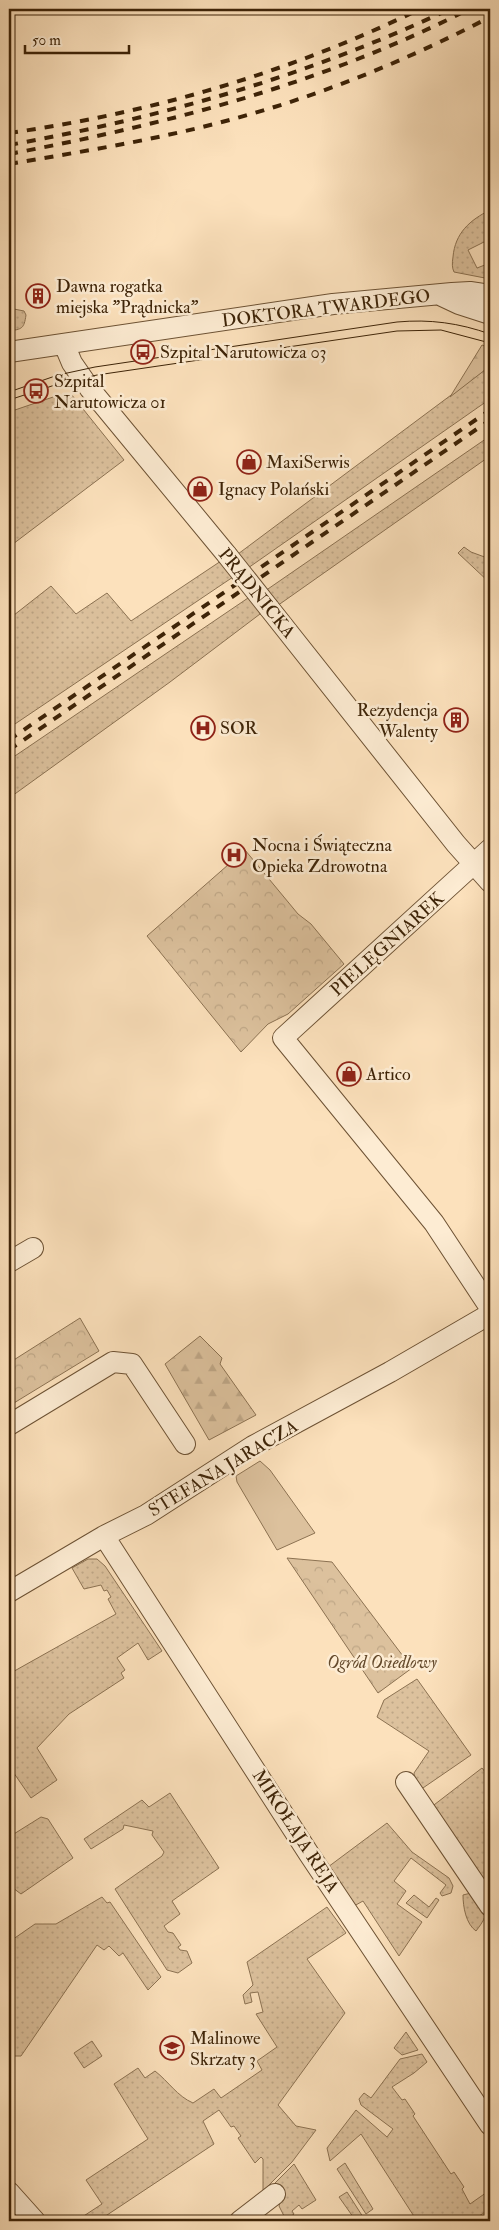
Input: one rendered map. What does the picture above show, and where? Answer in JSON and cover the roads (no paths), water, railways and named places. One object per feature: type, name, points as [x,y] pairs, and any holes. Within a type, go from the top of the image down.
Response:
[{"type":"street","name":"DOKTORA TWARDEGO","points":[[64,344],[333,304],[470,292],[490,295]]},
{"type":"street","name":"DOKTORA TWARDEGO","points":[[440,295],[459,304],[490,314]]},
{"type":"street","points":[[9,352],[64,344]]},
{"type":"street","name":"PRĄDNICKA","points":[[64,344],[72,363],[90,389],[269,608],[474,865],[490,882]]},
{"type":"street","name":"PIELĘGNIAREK","points":[[490,849],[283,1038],[434,1223],[490,1308]]},
{"type":"street","points":[[9,1262],[33,1248]]},
{"type":"street","name":"STEFANA JARACZA","points":[[9,1592],[104,1536],[146,1514],[252,1446],[390,1372],[490,1314]]},
{"type":"street","points":[[9,1425],[113,1362],[132,1364],[186,1444]]},
{"type":"street","name":"MIKOŁAJA REJA","points":[[104,1536],[309,1854],[490,2124]]},
{"type":"street","points":[[406,1782],[490,1906]]},
{"type":"street","points":[[9,2192],[35,2221]]},
{"type":"street","points":[[240,2221],[275,2194]]},
{"type":"tram line","points":[[9,392],[58,375],[95,367],[397,322],[421,321],[444,323],[490,334]]},
{"type":"tram line","points":[[9,400],[58,384],[97,375],[397,331],[441,330],[490,343]]},
{"type":"railway","points":[[9,133],[115,114],[219,87],[271,71],[321,52],[371,32],[420,9]]},
{"type":"railway","points":[[9,145],[123,121],[234,92],[343,55],[450,9]]},
{"type":"railway","points":[[9,154],[128,129],[245,98],[359,59],[469,9]]},
{"type":"railway","points":[[9,164],[140,141],[288,103],[391,64],[490,17]]},
{"type":"railway","points":[[9,740],[490,410]]},
{"type":"railway","points":[[9,750],[490,420]]},
{"type":"place","name":"Dawna rogatka miejska \"Prądnicka\"","points":[[38,296]]},
{"type":"place","name":"Szpital Narutowicza 03","points":[[143,352]]},
{"type":"place","name":"Szpital Narutowicza 01","points":[[36,391]]},
{"type":"place","name":"MaxiSerwis","points":[[249,462]]},
{"type":"place","name":"Ignacy Polański","points":[[200,489]]},
{"type":"place","name":"Rezydencja Walenty","points":[[456,720]]},
{"type":"place","name":"SOR","points":[[203,728]]},
{"type":"place","name":"Nocna i Świąteczna Opieka Zdrowotna","points":[[234,855]]},
{"type":"place","name":"Artico","points":[[349,1074]]},
{"type":"place","name":"Malinowe Skrzaty 3","points":[[172,2048]]},
{"type":"park label","name":"Ogród Osiedlowy","points":[[382,1662]]}]
